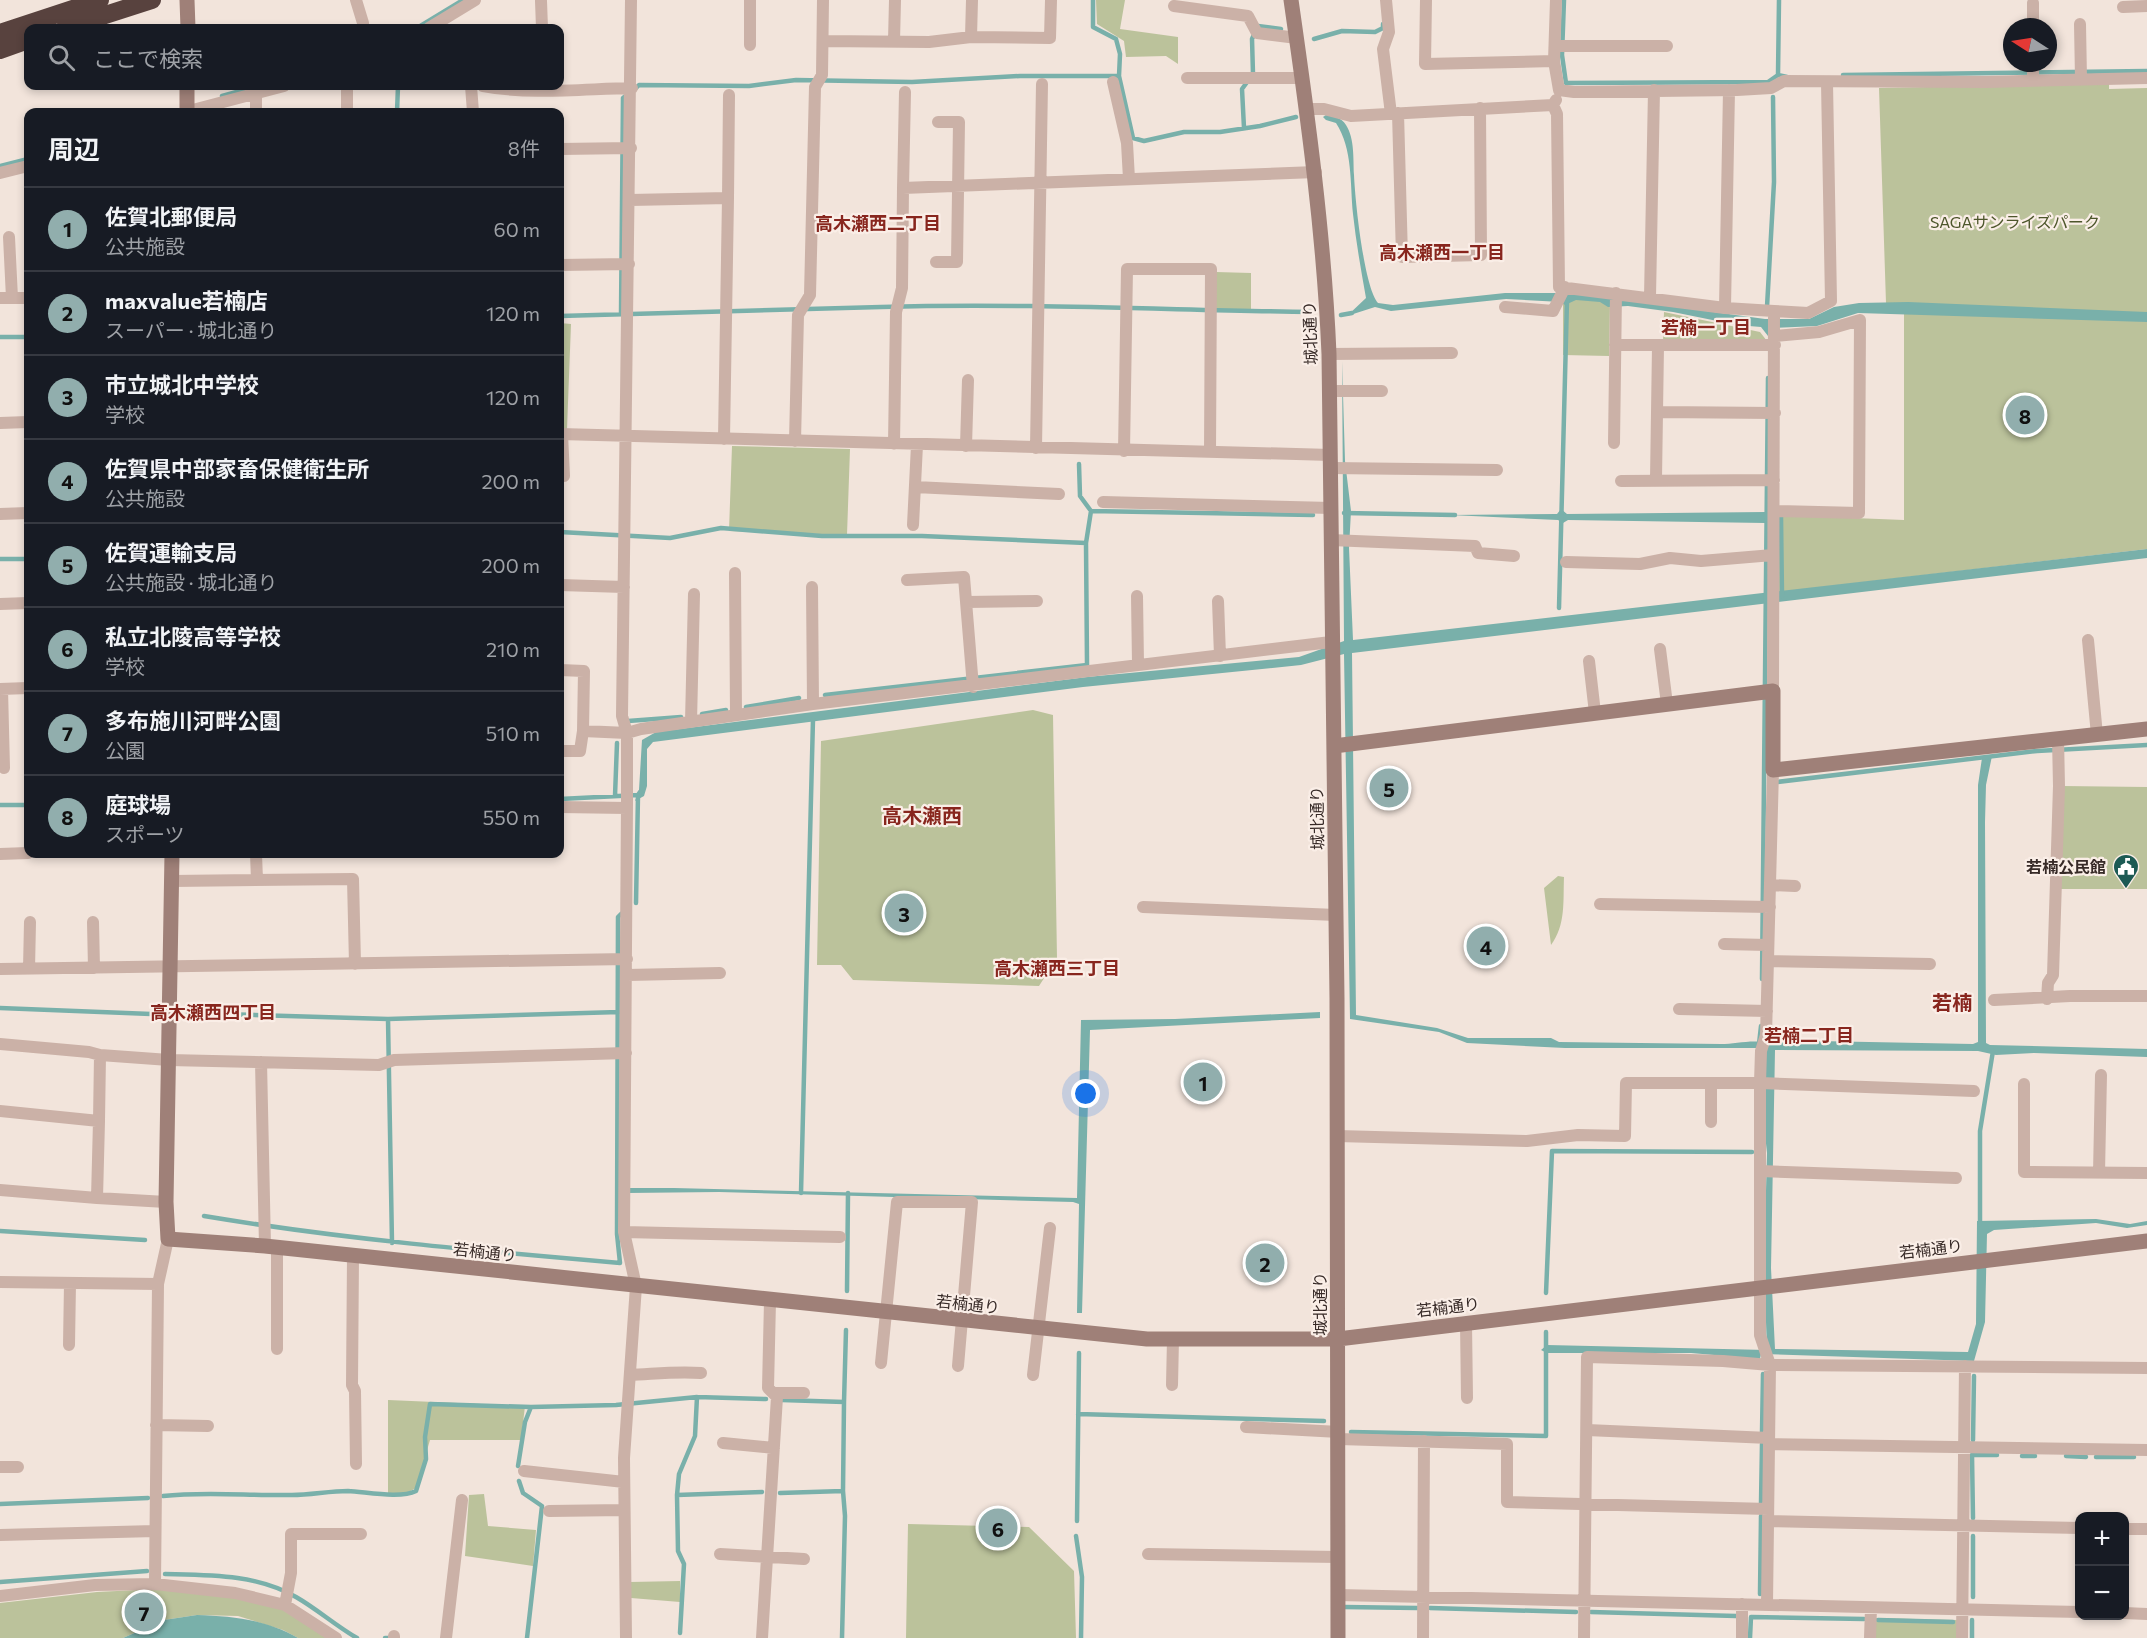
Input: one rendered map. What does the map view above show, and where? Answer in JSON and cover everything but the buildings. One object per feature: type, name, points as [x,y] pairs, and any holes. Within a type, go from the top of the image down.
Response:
[{"type":"highway","points":[[27,24],[100,0]]},
{"type":"highway","points":[[77,24],[152,0]]},
{"type":"highway","points":[[0,33],[24,25]]},
{"type":"highway","points":[[0,50],[24,41]]},
{"type":"street","points":[[187,0],[188,24]]},
{"type":"street","points":[[356,0],[363,23]]},
{"type":"street","points":[[436,24],[475,0]]},
{"type":"street","points":[[631,0],[632,92],[625,148],[630,200],[624,264],[628,315],[622,716],[627,733],[627,800],[620,960],[627,975],[621,1053],[624,1232],[636,1286],[628,1405],[619,1482],[624,1510],[626,1638],[631,1638]]},
{"type":"street","points":[[750,0],[750,45]]},
{"type":"street","points":[[795,441],[800,310],[810,295],[815,87],[822,75],[823,0]]},
{"type":"street","points":[[894,41],[895,0]]},
{"type":"street","points":[[971,37],[972,0]]},
{"type":"street","points":[[823,41],[929,42],[971,37],[1050,38],[1051,0]]},
{"type":"street","name":"城北通り","points":[[1292,0],[1316,172],[1326,273],[1329,354],[1338,391],[1338,465],[1331,508],[1336,540],[1332,661],[1345,745],[1336,915],[1338,1638]]},
{"type":"street","points":[[1386,0],[1389,32],[1383,49],[1395,113],[1402,257],[1481,255],[1480,108]]},
{"type":"street","points":[[1426,0],[1425,64],[1554,61]]},
{"type":"street","points":[[1556,0],[1561,46],[1554,61],[1559,90],[1554,105],[1557,114],[1559,287],[1563,290],[1616,293],[1725,308],[1808,313],[1831,301],[1827,83]]},
{"type":"street","points":[[541,1],[542,24]]},
{"type":"street","points":[[2033,3],[2033,18]]},
{"type":"street","points":[[1174,6],[1248,16],[1255,30],[1297,38]]},
{"type":"street","points":[[2123,6],[2147,6]]},
{"type":"street","points":[[2080,24],[2081,74]]},
{"type":"street","points":[[1561,46],[1667,46]]},
{"type":"street","points":[[1559,90],[1574,92],[1729,90],[1770,88],[1784,81],[1827,83],[2016,72]]},
{"type":"street","points":[[2049,72],[2147,78]]},
{"type":"street","points":[[1187,78],[1248,80],[1303,78]]},
{"type":"street","points":[[1113,82],[1127,143],[1129,179]]},
{"type":"street","points":[[1036,448],[1042,84]]},
{"type":"street","points":[[564,89],[632,92]]},
{"type":"street","points":[[186,108],[187,90]]},
{"type":"street","points":[[201,108],[268,90]]},
{"type":"street","points":[[347,90],[347,108]]},
{"type":"street","points":[[471,90],[473,108]]},
{"type":"street","points":[[1650,297],[1653,90]]},
{"type":"street","points":[[1725,308],[1729,90]]},
{"type":"street","points":[[894,444],[898,308],[902,288],[905,92]]},
{"type":"street","points":[[256,93],[256,108]]},
{"type":"street","points":[[724,439],[729,95]]},
{"type":"street","points":[[1307,109],[1324,109],[1351,116],[1554,105]]},
{"type":"street","points":[[936,262],[957,262],[959,186],[959,122],[938,122]]},
{"type":"street","points":[[564,149],[625,148]]},
{"type":"street","points":[[0,173],[24,167]]},
{"type":"street","points":[[903,188],[1316,172]]},
{"type":"street","points":[[630,200],[728,198]]},
{"type":"street","points":[[9,237],[6,298],[24,298]]},
{"type":"street","points":[[564,265],[624,264]]},
{"type":"street","points":[[1124,451],[1127,269],[1170,267],[1211,269],[1210,452]]},
{"type":"street","points":[[1505,307],[1553,311],[1563,290]]},
{"type":"street","points":[[1614,443],[1616,293]]},
{"type":"street","points":[[1767,1604],[1769,1441],[1766,1357],[1759,1287],[1760,1083],[1761,1051],[1766,1035],[1761,1011],[1768,961],[1763,945],[1763,907],[1770,885],[1773,770],[1767,692],[1773,607],[1774,518],[1768,480],[1771,342],[1774,311]]},
{"type":"street","points":[[1615,345],[1658,346],[1771,342],[1819,332],[1860,320],[1859,513],[1774,518]]},
{"type":"street","points":[[1656,479],[1658,346]]},
{"type":"street","points":[[1329,354],[1452,353]]},
{"type":"street","points":[[966,446],[968,380]]},
{"type":"street","points":[[1338,391],[1382,391]]},
{"type":"street","points":[[1658,412],[1769,413]]},
{"type":"street","points":[[0,423],[24,422]]},
{"type":"street","points":[[564,434],[1210,452],[1338,465],[1497,470]]},
{"type":"street","points":[[913,525],[916,445]]},
{"type":"street","points":[[1621,481],[1768,480]]},
{"type":"street","points":[[915,487],[1059,494]]},
{"type":"street","points":[[1103,502],[1331,508]]},
{"type":"street","points":[[0,514],[24,513]]},
{"type":"street","points":[[1336,540],[1475,546],[1478,553],[1514,556]]},
{"type":"street","points":[[1566,562],[1640,564],[1670,558],[1701,561],[1773,555]]},
{"type":"street","points":[[735,573],[736,715]]},
{"type":"street","points":[[908,580],[964,577],[973,687]]},
{"type":"street","points":[[564,585],[624,587]]},
{"type":"street","points":[[812,587],[813,704]]},
{"type":"street","points":[[691,722],[694,594]]},
{"type":"street","points":[[1137,596],[1138,664]]},
{"type":"street","points":[[966,602],[1037,601]]},
{"type":"street","points":[[1218,601],[1220,656]]},
{"type":"street","points":[[0,604],[24,603]]},
{"type":"street","points":[[2088,640],[2097,735]]},
{"type":"street","points":[[583,731],[627,733],[813,704],[973,687],[1138,664],[1331,642]]},
{"type":"street","points":[[1660,649],[1667,705]]},
{"type":"street","points":[[1589,661],[1595,713]]},
{"type":"street","points":[[564,670],[585,670],[580,751],[564,751]]},
{"type":"street","points":[[4,768],[1,689],[24,688]]},
{"type":"street","points":[[1345,745],[1767,692]]},
{"type":"street","points":[[1773,770],[2058,747],[2097,735],[2147,729]]},
{"type":"street","points":[[2046,999],[2048,983],[2054,975],[2058,747]]},
{"type":"street","points":[[564,807],[627,800]]},
{"type":"street","points":[[0,854],[24,853]]},
{"type":"street","points":[[155,1584],[158,1284],[168,1239],[166,1202],[172,858]]},
{"type":"street","points":[[256,858],[257,880]]},
{"type":"street","points":[[172,881],[353,879],[355,964]]},
{"type":"street","points":[[1770,885],[1795,886]]},
{"type":"street","points":[[1600,904],[1763,907]]},
{"type":"street","points":[[1143,907],[1336,915]]},
{"type":"street","points":[[29,969],[30,922]]},
{"type":"street","points":[[93,922],[94,968]]},
{"type":"street","points":[[1724,944],[1763,945]]},
{"type":"street","points":[[0,969],[620,960]]},
{"type":"street","points":[[1768,961],[1930,964]]},
{"type":"street","points":[[627,975],[720,973]]},
{"type":"street","points":[[1994,1000],[2070,996],[2147,996]]},
{"type":"street","points":[[1679,1009],[1761,1011]]},
{"type":"street","points":[[0,1044],[169,1060],[380,1065],[394,1060],[621,1053]]},
{"type":"street","points":[[97,1198],[100,1055]]},
{"type":"street","points":[[261,1062],[268,1237],[277,1349]]},
{"type":"street","points":[[2099,1173],[2101,1075]]},
{"type":"street","points":[[1337,1136],[1527,1141],[1578,1135],[1625,1136],[1626,1083],[1760,1083],[1974,1091]]},
{"type":"street","points":[[1711,1083],[1711,1122]]},
{"type":"street","points":[[2024,1084],[2024,1172],[2147,1173]]},
{"type":"street","points":[[0,1111],[99,1121]]},
{"type":"street","points":[[1760,1171],[1956,1178]]},
{"type":"street","points":[[0,1190],[166,1202]]},
{"type":"street","points":[[881,1363],[884,1313],[897,1202],[972,1202],[958,1366]]},
{"type":"street","points":[[1033,1375],[1050,1228]]},
{"type":"street","points":[[624,1232],[840,1237]]},
{"type":"street","name":"若楠通り","points":[[168,1239],[268,1237],[353,1256],[1147,1340],[1338,1340],[2147,1241]]},
{"type":"street","points":[[353,1256],[352,1384],[355,1391],[356,1464]]},
{"type":"street","points":[[0,1282],[158,1284]]},
{"type":"street","points":[[69,1345],[70,1283]]},
{"type":"street","points":[[770,1301],[768,1388],[775,1393],[804,1393]]},
{"type":"street","points":[[1466,1323],[1467,1398]]},
{"type":"street","points":[[1172,1385],[1173,1340]]},
{"type":"street","points":[[1584,1638],[1587,1357],[1766,1357],[1965,1366],[2147,1368]]},
{"type":"street","points":[[1962,1638],[1965,1366]]},
{"type":"street","points":[[630,1375],[664,1374],[672,1371],[701,1373]]},
{"type":"street","points":[[762,1638],[774,1448],[775,1393]]},
{"type":"street","points":[[156,1425],[208,1426]]},
{"type":"street","points":[[1246,1428],[1339,1436],[1507,1444],[1507,1502],[1963,1527],[2075,1528]]},
{"type":"street","points":[[1587,1430],[1769,1441],[2147,1450]]},
{"type":"street","points":[[1424,1441],[1424,1638]]},
{"type":"street","points":[[723,1443],[774,1448]]},
{"type":"street","points":[[0,1467],[18,1467]]},
{"type":"street","points":[[524,1471],[619,1482]]},
{"type":"street","points":[[446,1638],[462,1500]]},
{"type":"street","points":[[549,1511],[624,1510]]},
{"type":"street","points":[[2129,1529],[2147,1529]]},
{"type":"street","points":[[0,1535],[155,1531]]},
{"type":"street","points":[[287,1596],[291,1573],[291,1534],[361,1534]]},
{"type":"street","points":[[720,1554],[804,1559]]},
{"type":"street","points":[[1148,1554],[1338,1557]]},
{"type":"street","points":[[0,1596],[95,1585],[155,1584],[287,1596],[336,1638]]},
{"type":"street","points":[[1338,1595],[2075,1612]]},
{"type":"street","points":[[1742,1604],[1742,1638]]},
{"type":"street","points":[[1870,1638],[1871,1608]]},
{"type":"street","points":[[2129,1613],[2147,1614]]},
{"type":"green space","points":[[1096,0],[1125,0],[1120,29],[1178,37],[1178,64],[1166,56],[1126,57],[1124,41],[1097,24]]},
{"type":"green space","name":"SAGAサンライズパーク","points":[[2109,83],[2109,89],[2147,88],[2147,549],[1779,592],[1779,515],[1904,520],[1904,314],[1886,303],[1879,88]]},
{"type":"green space","points":[[1216,272],[1251,273],[1251,309],[1216,309]]},
{"type":"green space","points":[[1563,296],[1589,297],[1610,304],[1609,356],[1563,355]]},
{"type":"green space","points":[[1664,312],[1760,332],[1767,341],[1663,342]]},
{"type":"green space","points":[[564,323],[571,324],[567,429],[564,429]]},
{"type":"green space","points":[[732,446],[850,449],[847,535],[729,531]]},
{"type":"green space","points":[[1033,710],[1053,715],[1057,958],[1039,986],[853,980],[841,965],[817,965],[821,741]]},
{"type":"green space","points":[[2062,786],[2147,787],[2147,889],[2059,889]]},
{"type":"green space","points":[[1558,876],[1564,877],[1563,912],[1559,929],[1551,945],[1544,888]]},
{"type":"green space","points":[[388,1400],[525,1406],[521,1440],[430,1440],[416,1488],[403,1495],[388,1493]]},
{"type":"green space","points":[[484,1494],[488,1526],[536,1530],[533,1566],[465,1556],[469,1495]]},
{"type":"green space","points":[[908,1524],[1029,1527],[1074,1571],[1076,1638],[906,1638]]},
{"type":"green space","points":[[680,1581],[680,1602],[631,1598],[630,1582]]},
{"type":"green space","points":[[157,1589],[236,1597],[284,1610],[327,1638],[298,1638],[283,1630],[238,1616],[197,1615],[164,1620],[123,1638],[0,1638],[0,1603],[97,1592]]},
{"type":"green space","points":[[1875,1618],[1957,1620],[1957,1638],[1875,1638]]},
{"type":"water","points":[[1326,115],[1342,120],[1351,137],[1361,242],[1368,280],[1378,303],[1393,305],[1505,293],[1575,293],[1765,319],[1809,319],[1834,307],[1859,303],[1908,302],[2147,312],[2147,322],[1858,313],[1817,326],[1771,328],[1768,336],[1761,327],[1737,325],[1673,312],[1628,306],[1608,307],[1600,302],[1576,300],[1565,305],[1561,302],[1506,299],[1391,311],[1375,307],[1347,316],[1366,298],[1354,224],[1348,155],[1336,123],[1326,120],[1323,117]]},
{"type":"water","points":[[1342,361],[1345,461],[1351,511],[1349,548],[1353,640],[2147,549],[2147,558],[1352,653],[1356,1015],[1437,1028],[1468,1038],[1551,1038],[1559,1042],[1721,1044],[1766,1043],[1771,1040],[1973,1044],[1978,1042],[1978,785],[1982,758],[1992,756],[1986,785],[1985,822],[1986,1043],[1990,1045],[2147,1049],[2147,1057],[2034,1053],[1996,1055],[1978,1051],[1775,1050],[1771,1268],[1775,1349],[1968,1352],[1976,1324],[1977,1221],[2096,1219],[2130,1224],[2147,1221],[2147,1225],[2127,1228],[2096,1223],[1994,1230],[1987,1234],[1985,1322],[1974,1361],[1761,1354],[1760,1359],[1691,1353],[1547,1353],[1541,1350],[1547,1345],[1767,1350],[1764,1266],[1767,1153],[1756,1048],[1565,1048],[1467,1043],[1439,1032],[1350,1019],[1344,654],[1301,665],[1083,687],[653,742],[647,749],[647,786],[644,796],[635,801],[639,790],[642,740],[656,732],[1087,677],[1299,657],[1344,641]]},
{"type":"water","points":[[1561,509],[1567,514],[1765,512],[1768,517],[1765,523],[1568,520],[1563,523],[1558,520],[1450,515],[1557,514]]},
{"type":"water","points":[[1320,1012],[1320,1018],[1090,1030],[1082,1313],[1077,1313],[1079,1204],[1073,1202],[719,1192],[627,1193],[628,1188],[674,1188],[1077,1198],[1081,1020],[1175,1019]]},
{"type":"water","points":[[197,1615],[249,1620],[274,1627],[298,1638],[123,1638],[164,1620]]},
{"type":"waterway","points":[[424,24],[463,0]]},
{"type":"waterway","points":[[1093,0],[1093,27],[1116,39],[1120,54],[1119,76],[1133,138],[1144,141],[1184,132],[1220,132],[1260,126],[1296,117]]},
{"type":"waterway","points":[[1564,0],[1562,55],[1566,83],[1768,82],[1778,75]]},
{"type":"waterway","points":[[1779,0],[1778,75],[1787,77]]},
{"type":"waterway","points":[[1314,39],[1342,31],[1375,32],[1383,28],[1383,24]]},
{"type":"waterway","points":[[1244,128],[1242,89],[1253,74],[1252,39],[1258,26],[1281,29]]},
{"type":"waterway","points":[[1843,75],[2147,71]]},
{"type":"waterway","points":[[635,89],[639,85],[749,86],[796,80],[912,82],[1020,76],[1119,76]]},
{"type":"waterway","points":[[222,96],[244,90]]},
{"type":"waterway","points":[[397,108],[398,90]]},
{"type":"waterway","points":[[621,314],[623,98],[628,94]]},
{"type":"waterway","points":[[1767,307],[1774,182],[1773,97]]},
{"type":"waterway","points":[[0,166],[24,160]]},
{"type":"waterway","points":[[1559,608],[1567,300]]},
{"type":"waterway","points":[[564,316],[935,306],[1312,312]]},
{"type":"waterway","points":[[1341,315],[1352,313]]},
{"type":"waterway","points":[[0,337],[24,337]]},
{"type":"waterway","points":[[1762,979],[1768,378]]},
{"type":"waterway","points":[[825,695],[1087,665],[1086,543],[1091,511],[1080,496],[1079,464]]},
{"type":"waterway","points":[[1091,511],[1313,515]]},
{"type":"waterway","points":[[1344,513],[1455,515]]},
{"type":"waterway","points":[[1775,517],[1781,517],[1782,596]]},
{"type":"waterway","points":[[564,532],[670,538],[721,528],[822,536],[922,536],[1086,543]]},
{"type":"waterway","points":[[0,559],[24,559]]},
{"type":"waterway","points":[[746,707],[799,698]]},
{"type":"waterway","points":[[702,714],[726,710]]},
{"type":"waterway","points":[[628,721],[681,717]]},
{"type":"waterway","points":[[801,1193],[813,719]]},
{"type":"waterway","points":[[615,796],[617,743]]},
{"type":"waterway","points":[[1777,782],[2037,751],[2147,745]]},
{"type":"waterway","points":[[564,799],[638,795],[640,792]]},
{"type":"waterway","points":[[636,903],[638,795]]},
{"type":"waterway","points":[[0,805],[24,805]]},
{"type":"waterway","points":[[204,1216],[359,1238],[620,1263],[617,1234],[618,917],[621,914]]},
{"type":"waterway","points":[[0,1008],[151,1014]]},
{"type":"waterway","points":[[188,1013],[388,1019],[619,1012]]},
{"type":"waterway","points":[[388,1019],[392,1243]]},
{"type":"waterway","points":[[1759,1044],[1761,1026]]},
{"type":"waterway","points":[[1980,1224],[1980,1131],[1993,1051]]},
{"type":"waterway","points":[[1546,1293],[1552,1151],[1752,1152]]},
{"type":"waterway","points":[[847,1291],[848,1193]]},
{"type":"waterway","points":[[0,1231],[145,1240]]},
{"type":"waterway","points":[[782,1400],[844,1402],[846,1330]]},
{"type":"waterway","points":[[1351,1432],[1546,1436],[1546,1332]]},
{"type":"waterway","points":[[1077,1521],[1079,1353]]},
{"type":"waterway","points":[[1762,1432],[1763,1374]]},
{"type":"waterway","points":[[1973,1440],[1974,1376]]},
{"type":"waterway","points":[[163,1496],[299,1495],[348,1491],[401,1495],[416,1491],[426,1459],[425,1437],[430,1404],[531,1407],[616,1405],[697,1397],[766,1399]]},
{"type":"waterway","points":[[680,1633],[684,1564],[678,1551],[677,1495],[679,1474],[695,1436],[697,1397]]},
{"type":"waterway","points":[[780,1493],[843,1491],[844,1402]]},
{"type":"waterway","points":[[518,1466],[525,1422],[531,1407]]},
{"type":"waterway","points":[[1078,1414],[1324,1421]]},
{"type":"waterway","points":[[1761,1503],[1762,1444]]},
{"type":"waterway","points":[[1973,1518],[1972,1455],[1997,1455]]},
{"type":"waterway","points":[[2022,1456],[2035,1456]]},
{"type":"waterway","points":[[2066,1456],[2086,1457]]},
{"type":"waterway","points":[[2096,1457],[2134,1457]]},
{"type":"waterway","points":[[519,1481],[523,1493],[542,1506],[527,1638]]},
{"type":"waterway","points":[[842,1638],[845,1516],[843,1491]]},
{"type":"waterway","points":[[677,1495],[762,1492]]},
{"type":"waterway","points":[[0,1504],[148,1498]]},
{"type":"waterway","points":[[1760,1594],[1761,1516]]},
{"type":"waterway","points":[[1076,1536],[1082,1577],[1081,1638]]},
{"type":"waterway","points":[[1973,1536],[1973,1597]]},
{"type":"waterway","points":[[0,1582],[147,1571]]},
{"type":"waterway","points":[[165,1574],[232,1577],[281,1589],[357,1638]]},
{"type":"waterway","points":[[1344,1607],[1417,1608]]},
{"type":"waterway","points":[[1430,1608],[1576,1612]]},
{"type":"waterway","points":[[1591,1612],[1736,1616]]},
{"type":"waterway","points":[[1750,1638],[1751,1617],[1864,1619]]},
{"type":"waterway","points":[[1878,1620],[1953,1622]]},
{"type":"waterway","points":[[1972,1620],[1972,1638]]},
{"type":"place","name":"庭球場","points":[[2025,415]]},
{"type":"place","name":"佐賀運輸支局","points":[[1389,788]]},
{"type":"place","name":"若楠公民館","points":[[2126,890]]},
{"type":"place","name":"市立城北中学校","points":[[904,913]]},
{"type":"place","name":"佐賀県中部家畜保健衛生所","points":[[1486,946]]},
{"type":"place","name":"佐賀北郵便局","points":[[1203,1082]]},
{"type":"place","name":"maxvalue若楠店","points":[[1265,1263]]},
{"type":"place","name":"私立北陵高等学校","points":[[998,1528]]},
{"type":"place","name":"多布施川河畔公園","points":[[144,1612]]},
{"type":"district","name":"高木瀬西二丁目","points":[[878,224]]},
{"type":"district","name":"高木瀬西一丁目","points":[[1442,253]]},
{"type":"district","name":"若楠一丁目","points":[[1706,328]]},
{"type":"district","name":"高木瀬西","points":[[922,816]]},
{"type":"district","name":"高木瀬西三丁目","points":[[1057,969]]},
{"type":"district","name":"若楠","points":[[1952,1003]]},
{"type":"district","name":"高木瀬西四丁目","points":[[213,1013]]},
{"type":"district","name":"若楠二丁目","points":[[1809,1036]]}]
